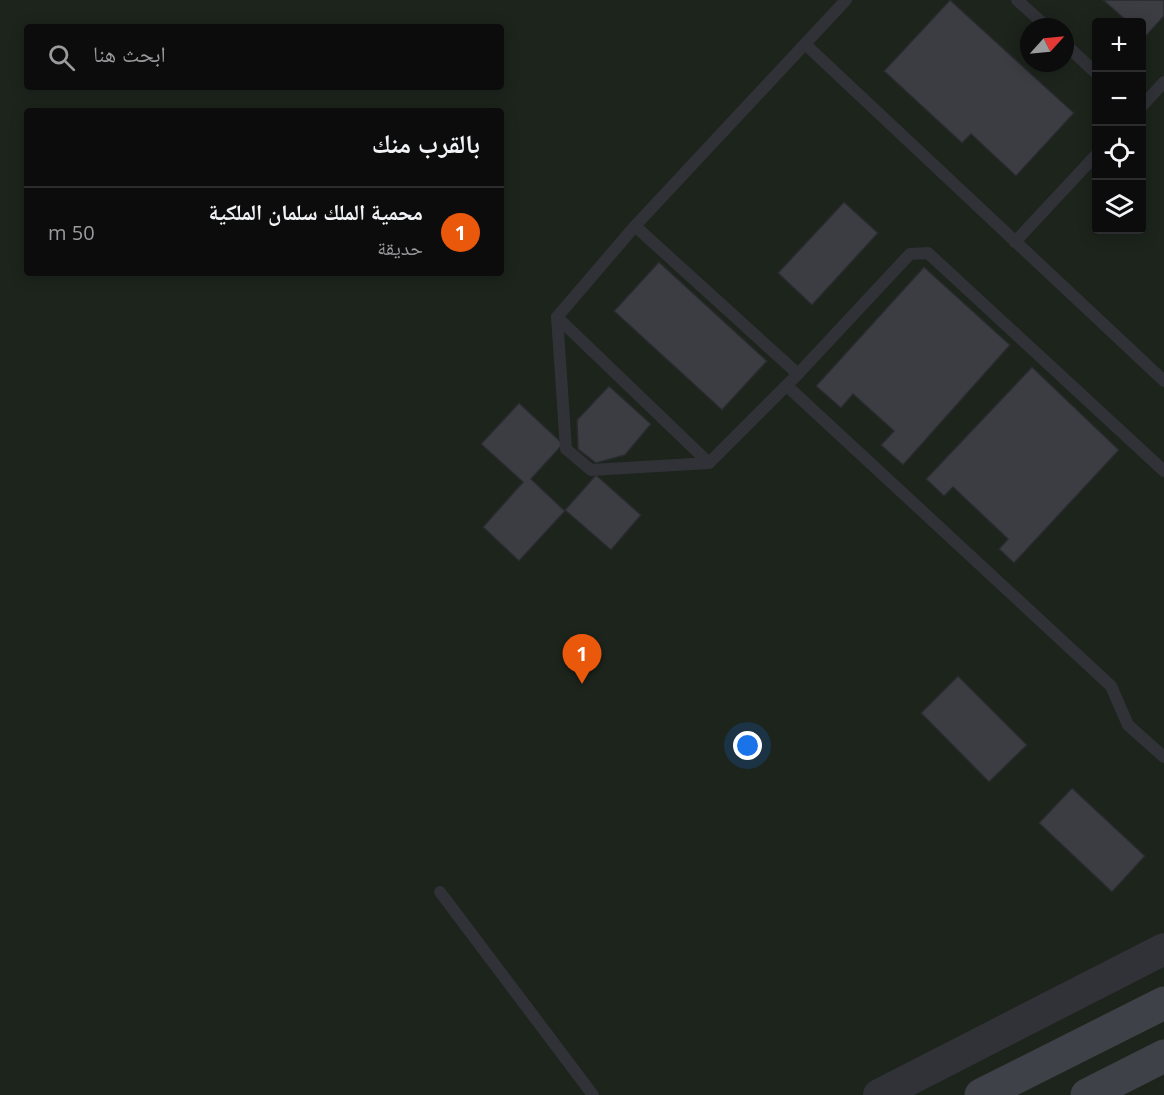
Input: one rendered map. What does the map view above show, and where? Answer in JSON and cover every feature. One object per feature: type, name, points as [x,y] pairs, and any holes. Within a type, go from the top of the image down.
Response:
[{"type":"main road","points":[[981,1095],[1164,1003]]},
{"type":"main road","points":[[1087,1095],[1164,1056]]},
{"type":"street","points":[[879,1095],[1164,949]]},
{"type":"lane","points":[[846,0],[636,226],[557,317],[566,449],[591,470],[710,463],[787,386],[910,254],[928,253],[1164,471]]},
{"type":"lane","points":[[1017,0],[1037,18]]},
{"type":"lane","points":[[805,44],[1164,381]]},
{"type":"lane","points":[[1074,52],[1095,72]]},
{"type":"lane","points":[[1146,102],[1164,82]]},
{"type":"lane","points":[[1015,243],[1092,158]]},
{"type":"lane","points":[[636,226],[798,374]]},
{"type":"lane","points":[[557,317],[710,463]]},
{"type":"lane","points":[[787,386],[1111,686],[1128,725],[1164,757]]},
{"type":"lane","points":[[440,892],[593,1095]]},
{"type":"shaded area","points":[[0,0],[1164,0],[1164,1095],[0,1095]]},
{"type":"building","points":[[950,0],[1020,64],[1020,72],[1029,72],[1074,113],[1016,176],[971,134],[962,143],[884,71]]},
{"type":"building","points":[[1103,0],[1164,0],[1164,16],[1146,36],[1146,18],[1123,18]]},
{"type":"building","points":[[844,202],[878,233],[812,305],[778,273]]},
{"type":"building","points":[[659,262],[767,361],[722,410],[614,311]]},
{"type":"building","points":[[924,267],[1010,345],[903,465],[881,445],[894,431],[853,394],[841,408],[816,386]]},
{"type":"building","points":[[1032,367],[1119,450],[1014,563],[999,549],[1008,539],[953,487],[944,496],[926,479]]},
{"type":"building","points":[[609,386],[651,424],[625,455],[596,463],[578,449],[577,420]]},
{"type":"building","points":[[519,403],[563,444],[531,479],[565,511],[519,561],[483,527],[523,482],[481,444]]},
{"type":"building","points":[[596,475],[641,515],[611,550],[565,510]]},
{"type":"building","points":[[958,676],[1027,745],[989,782],[921,713]]},
{"type":"building","points":[[1072,788],[1145,856],[1112,892],[1039,823]]},
{"type":"place","name":"محمية الملك سلمان الملكية","points":[[582,684]]}]
